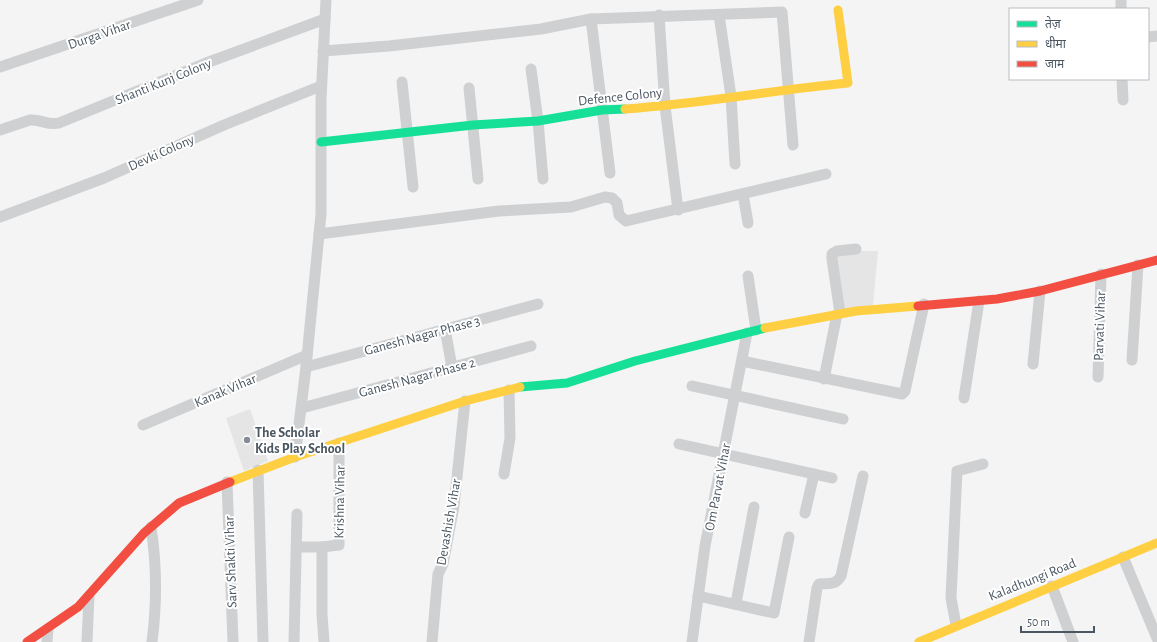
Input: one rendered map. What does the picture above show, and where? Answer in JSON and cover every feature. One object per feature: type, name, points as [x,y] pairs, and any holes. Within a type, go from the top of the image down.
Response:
[{"type":"street","name":"Durga Vihar","points":[[0,67],[198,0]]},
{"type":"street","points":[[295,457],[302,408],[321,214],[321,86],[326,0]]},
{"type":"street","name":"Defence Colony","points":[[321,142],[473,125],[538,120],[602,110],[665,106],[731,96],[848,83],[838,10]]},
{"type":"street","points":[[323,51],[389,46],[541,29],[591,19],[782,12],[793,145]]},
{"type":"street","points":[[719,14],[731,96],[734,164]]},
{"type":"street","points":[[659,16],[665,106],[678,210]]},
{"type":"street","name":"Shanti Kunj Colony","points":[[0,130],[30,120],[47,124],[59,123],[206,63],[325,19]]},
{"type":"street","points":[[591,19],[610,172]]},
{"type":"street","points":[[531,69],[544,179]]},
{"type":"street","points":[[1122,80],[1123,100]]},
{"type":"street","points":[[402,82],[413,187]]},
{"type":"street","name":"Devki Colony","points":[[0,217],[104,178],[224,124],[321,86]]},
{"type":"street","points":[[469,88],[478,178]]},
{"type":"street","points":[[319,234],[499,211],[571,207],[605,197],[612,198],[617,203],[619,215],[626,221],[826,174]]},
{"type":"street","points":[[743,194],[748,223]]},
{"type":"street","points":[[824,379],[838,314],[832,254],[837,251],[856,249]]},
{"type":"street","points":[[27,642],[78,607],[151,527],[179,503],[227,482],[295,457],[465,401],[518,387],[568,383],[635,361],[751,331],[838,314],[924,304],[979,301],[1040,291],[1157,260]]},
{"type":"street","points":[[1132,360],[1138,265]]},
{"type":"street","name":"Parvati Vihar","points":[[1098,377],[1101,274]]},
{"type":"street","name":"Om Parvat Vihar","points":[[692,642],[698,596],[723,455],[742,361],[751,331],[748,276]]},
{"type":"street","points":[[1033,364],[1040,291]]},
{"type":"street","points":[[964,398],[979,301]]},
{"type":"street","name":"Ganesh Nagar Phase 3","points":[[306,367],[538,304]]},
{"type":"street","points":[[742,361],[902,394],[905,391],[924,304]]},
{"type":"street","points":[[445,329],[452,367]]},
{"type":"street","name":"Ganesh Nagar Phase 2","points":[[302,408],[531,346]]},
{"type":"street","name":"Kanak Vihar","points":[[143,425],[307,355]]},
{"type":"street","points":[[692,386],[843,419]]},
{"type":"street","points":[[504,474],[510,438],[509,390]]},
{"type":"street","name":"Devashish Vihar","points":[[432,642],[438,574],[443,564],[454,506],[465,401]]},
{"type":"street","name":"Krishna Vihar","points":[[324,642],[322,614],[322,547],[339,545],[339,443]]},
{"type":"street","points":[[679,444],[832,478]]},
{"type":"street","points":[[956,626],[951,598],[957,471],[983,464]]},
{"type":"street","points":[[258,470],[263,642]]},
{"type":"street","points":[[805,513],[814,474]]},
{"type":"street","points":[[809,642],[817,588],[819,584],[834,584],[841,576],[863,476]]},
{"type":"street","name":"Sarv Shakti Vihar","points":[[227,482],[233,642]]},
{"type":"street","points":[[736,603],[754,508]]},
{"type":"street","points":[[294,642],[297,514]]},
{"type":"street","points":[[151,527],[156,561],[156,606],[152,642]]},
{"type":"street","points":[[698,596],[736,603],[774,613],[789,537]]},
{"type":"street","name":"Kaladhungi Road","points":[[919,642],[1157,543]]},
{"type":"street","points":[[297,547],[322,547]]},
{"type":"street","points":[[1123,557],[1157,638]]},
{"type":"street","points":[[1052,586],[1073,642]]},
{"type":"street","points":[[88,642],[89,596]]},
{"type":"street","points":[[47,642],[48,629]]},
{"type":"shaded area","points":[[858,251],[878,251],[873,305],[843,310],[836,254]]},
{"type":"shaded area","name":"The Scholar Kids Play School","points":[[250,409],[268,461],[244,471],[226,418]]},
{"type":"traffic: fast","points":[[321,142],[473,125],[538,121],[602,110],[625,109]]},
{"type":"traffic: fast","points":[[520,387],[567,383],[635,361],[765,328]]},
{"type":"traffic: slow","points":[[625,109],[681,104],[848,83],[838,10]]},
{"type":"traffic: slow","points":[[765,328],[856,311],[918,306]]},
{"type":"traffic: slow","points":[[230,482],[295,457],[465,401],[520,387]]},
{"type":"traffic: slow","points":[[919,642],[1157,543]]},
{"type":"traffic: jam","points":[[918,306],[997,299],[1040,291],[1157,260]]},
{"type":"traffic: jam","points":[[27,642],[78,607],[144,533],[179,503],[230,482]]},
{"type":"place","name":"The Scholar Kids Play School","points":[[247,440]]}]
